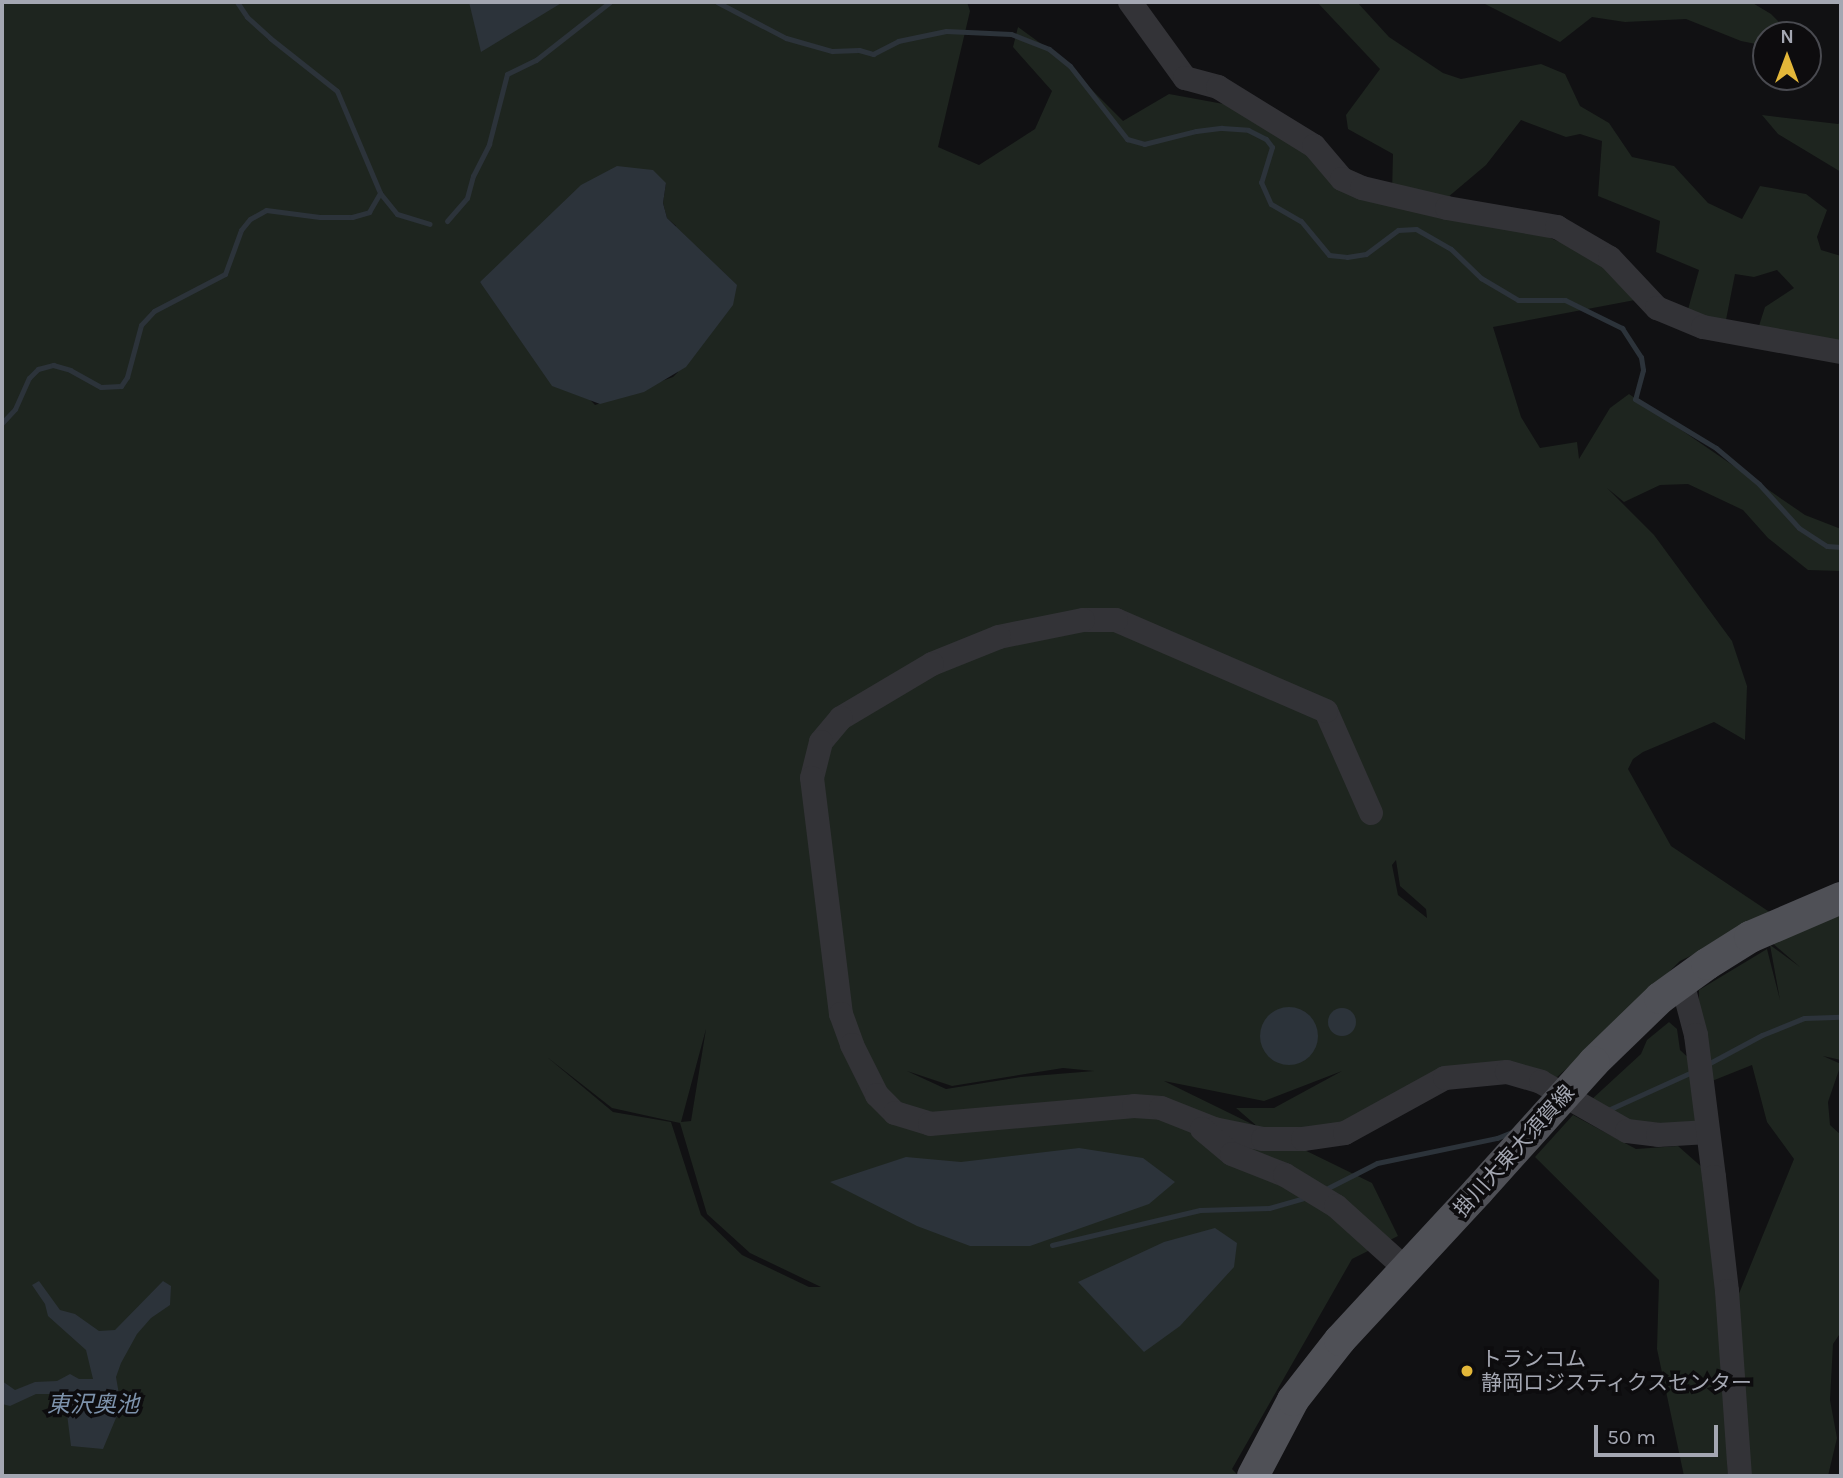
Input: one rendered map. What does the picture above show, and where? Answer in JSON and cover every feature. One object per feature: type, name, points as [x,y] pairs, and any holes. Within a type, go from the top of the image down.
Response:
[{"type":"main road","name":"掛川大東大須賀線","points":[[1253,1476],[1293,1400],[1340,1340],[1594,1062],[1660,998],[1682,982],[1750,937],[1841,898]]},
{"type":"street","points":[[1130,2],[1185,78],[1218,87],[1314,146],[1342,179],[1362,188],[1447,208],[1557,227],[1611,258],[1657,308],[1703,327],[1841,352]]},
{"type":"street","points":[[1371,813],[1326,710],[1116,620],[1083,620],[999,638],[932,664],[841,718],[821,742],[812,778],[841,1014],[852,1045],[877,1095],[895,1113],[930,1124],[1133,1106],[1161,1108],[1214,1129],[1263,1139],[1303,1139],[1345,1133],[1445,1078],[1507,1072],[1541,1082],[1627,1131],[1658,1135],[1708,1132]]},
{"type":"street","points":[[1682,982],[1696,1035],[1727,1291],[1740,1476]]},
{"type":"street","points":[[1191,1120],[1231,1153],[1285,1175],[1336,1206],[1406,1269]]},
{"type":"shaded area","points":[[2,2],[967,2],[970,11],[938,147],[979,165],[1035,129],[1052,91],[1013,47],[1018,27],[1058,56],[1123,121],[1169,94],[1240,107],[1294,134],[1327,172],[1517,224],[1617,266],[1635,300],[1493,327],[1521,417],[1540,448],[1577,442],[1579,459],[1610,408],[1629,394],[1805,515],[1841,529],[1841,571],[1808,570],[1768,538],[1743,510],[1688,484],[1660,485],[1624,502],[1607,488],[1654,535],[1732,641],[1747,686],[1745,740],[1714,722],[1643,752],[1633,759],[1628,769],[1671,846],[1774,915],[1680,961],[1609,1031],[1556,1078],[1445,1078],[1332,1134],[1282,1139],[1372,1183],[1398,1236],[1352,1259],[1232,1469],[1239,1476],[2,1476]],"holes":[[[666,183],[663,203],[667,218],[676,226],[678,372],[673,377],[595,405],[480,282]],[[1396,860],[1400,886],[1426,909],[1427,918],[1398,895],[1392,865]],[[706,1029],[691,1121],[681,1122]],[[547,1057],[612,1108],[680,1123],[707,1214],[750,1253],[821,1287],[809,1287],[742,1255],[701,1215],[671,1122],[613,1112]],[[1063,1068],[1094,1071],[1021,1077],[946,1089],[907,1071],[952,1086]],[[1342,1071],[1274,1108],[1236,1108],[1258,1127],[1164,1081],[1264,1101]]]},
{"type":"shaded area","points":[[1317,2],[1357,2],[1389,37],[1443,73],[1461,79],[1541,64],[1565,74],[1580,106],[1609,123],[1632,157],[1674,166],[1708,203],[1742,219],[1760,186],[1806,194],[1827,210],[1817,237],[1821,250],[1841,256],[1841,348],[1758,329],[1765,307],[1794,288],[1777,270],[1754,277],[1735,274],[1725,325],[1687,313],[1699,270],[1656,252],[1660,221],[1598,196],[1602,141],[1580,134],[1566,137],[1521,120],[1486,165],[1441,203],[1392,192],[1393,154],[1348,129],[1346,115],[1380,69]]},
{"type":"shaded area","points":[[1481,2],[1751,2],[1778,21],[1752,21],[1752,43],[1686,19],[1625,22],[1592,17],[1560,42]]},
{"type":"shaded area","points":[[1762,115],[1838,124],[1841,122],[1841,172],[1778,134]]},
{"type":"shaded area","points":[[1841,910],[1841,1060],[1823,1056],[1841,1064],[1828,1102],[1830,1125],[1841,1135],[1841,1332],[1833,1344],[1830,1400],[1837,1438],[1828,1476],[1739,1476],[1729,1318],[1794,1159],[1767,1122],[1752,1065],[1712,1081],[1699,1015],[1699,990],[1767,949],[1780,1000],[1770,945],[1800,967],[1771,942]]},
{"type":"shaded area","points":[[1669,1022],[1677,1029],[1680,1050],[1694,1063],[1697,1126],[1631,1121],[1591,1100],[1641,1054],[1647,1040]]},
{"type":"shaded area","points":[[1573,1115],[1636,1149],[1678,1146],[1704,1169],[1719,1277],[1728,1476],[1684,1476],[1657,1349],[1659,1280],[1535,1157]]},
{"type":"water","points":[[469,2],[563,2],[481,52]]},
{"type":"water","points":[[617,166],[653,170],[666,183],[663,203],[667,218],[737,285],[733,305],[686,367],[644,392],[600,404],[552,386],[480,282],[581,185]]},
{"type":"water","points":[[1283,1007],[1295,1007],[1310,1015],[1318,1030],[1318,1042],[1310,1057],[1295,1065],[1283,1065],[1268,1057],[1260,1042],[1260,1030],[1268,1015]]},
{"type":"water","points":[[1342,1008],[1352,1012],[1356,1022],[1352,1032],[1342,1036],[1332,1032],[1328,1022],[1332,1012]]},
{"type":"water","points":[[1079,1148],[1143,1158],[1175,1182],[1149,1204],[1030,1246],[970,1246],[917,1226],[830,1182],[906,1157],[961,1162]]},
{"type":"water","points":[[1215,1228],[1237,1243],[1234,1267],[1180,1326],[1144,1352],[1078,1282],[1164,1242]]},
{"type":"water","name":"東沢奥池","points":[[39,1281],[60,1310],[75,1314],[99,1331],[115,1330],[163,1281],[171,1286],[170,1305],[151,1318],[137,1334],[121,1363],[116,1377],[121,1406],[103,1449],[71,1446],[65,1398],[57,1394],[36,1394],[10,1406],[2,1404],[2,1381],[15,1390],[35,1382],[57,1381],[70,1374],[79,1379],[93,1379],[86,1350],[48,1316],[45,1304],[32,1285]]},
{"type":"waterway","points":[[237,2],[247,17],[270,38],[337,91],[380,193],[397,214],[429,224]]},
{"type":"waterway","points":[[447,221],[467,198],[473,176],[489,144],[507,74],[536,60],[610,2]]},
{"type":"waterway","points":[[717,2],[786,38],[832,51],[859,50],[873,54],[898,41],[946,31],[1011,34],[1049,49],[1070,66],[1127,139],[1144,144],[1196,131],[1222,128],[1248,130],[1266,139],[1272,147],[1261,182],[1271,204],[1301,221],[1329,255],[1347,257],[1366,254],[1398,230],[1416,229],[1451,249],[1481,278],[1518,300],[1565,300],[1622,328],[1641,357],[1643,370],[1635,399],[1716,448],[1759,484],[1799,528],[1827,546],[1841,547]]},
{"type":"waterway","points":[[2,423],[15,409],[29,378],[38,369],[53,365],[70,370],[101,387],[121,386],[127,377],[141,325],[154,311],[225,274],[241,230],[250,219],[266,210],[320,217],[352,217],[369,212],[380,193]]},
{"type":"waterway","points":[[1706,1065],[1762,1035],[1804,1018],[1841,1017]]},
{"type":"waterway","points":[[1608,1110],[1694,1071]]},
{"type":"waterway","points":[[1324,1190],[1377,1163],[1497,1138],[1514,1131]]},
{"type":"waterway","points":[[1052,1245],[1200,1210],[1269,1208],[1305,1198]]},
{"type":"place","name":"トランコム 静岡ロジスティクスセンター","points":[[1467,1371]]}]
